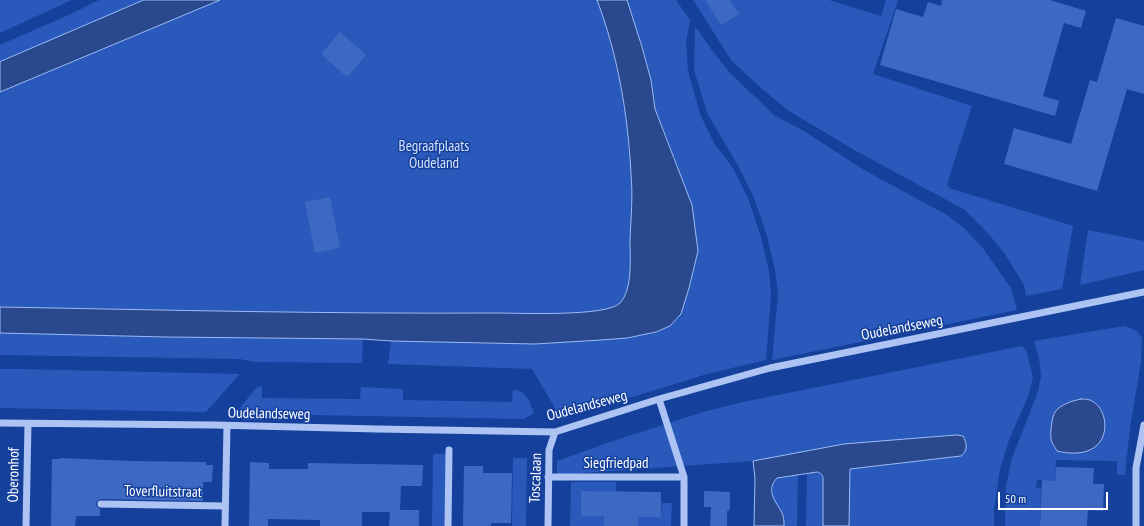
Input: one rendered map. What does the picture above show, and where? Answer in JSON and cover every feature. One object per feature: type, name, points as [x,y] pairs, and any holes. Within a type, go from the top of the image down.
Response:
[{"type":"street","name":"Oudelandseweg","points":[[0,423],[555,432],[659,399],[770,368],[1144,292]]},
{"type":"street","points":[[659,399],[684,477],[684,526]]},
{"type":"street","name":"Oberonhof","points":[[26,526],[28,424]]},
{"type":"street","points":[[1136,526],[1136,468],[1144,425]]},
{"type":"street","points":[[225,526],[227,426]]},
{"type":"street","name":"Toscalaan","points":[[548,526],[549,450],[555,432]]},
{"type":"street","points":[[448,526],[449,450]]},
{"type":"street","name":"Siegfriedpad","points":[[548,477],[684,477]]},
{"type":"street","name":"Toverfluitstraat","points":[[101,504],[225,506]]},
{"type":"green space","points":[[0,0],[72,0],[0,33]]},
{"type":"green space","points":[[99,0],[144,0],[0,62],[0,45]]},
{"type":"green space","name":"Begraafplaats Oudeland","points":[[220,0],[597,0],[611,42],[621,86],[630,152],[632,206],[630,272],[627,290],[620,303],[612,307],[598,310],[541,314],[0,307],[0,92]]},
{"type":"green space","points":[[627,0],[676,0],[690,20],[686,43],[688,71],[700,114],[714,143],[733,168],[748,198],[761,237],[769,271],[771,295],[766,360],[707,374],[564,418],[556,410],[532,369],[388,364],[391,341],[535,344],[627,338],[656,332],[670,326],[681,314],[698,251],[692,205],[655,109],[651,80]]},
{"type":"green space","points":[[693,0],[829,0],[881,16],[886,0],[898,0],[873,74],[972,106],[947,184],[949,188],[1073,226],[1062,289],[1026,296],[1024,285],[1005,254],[987,232],[965,210],[856,151],[789,111],[762,89],[731,60]]},
{"type":"green space","points":[[695,26],[730,73],[774,115],[804,131],[864,170],[947,215],[964,228],[982,247],[1011,288],[1017,310],[772,360],[778,294],[775,270],[767,236],[754,198],[739,167],[707,113],[694,70]]},
{"type":"green space","points":[[1088,230],[1144,241],[1144,270],[1080,285]]},
{"type":"green space","points":[[1125,326],[1137,331],[1142,338],[1141,362],[1130,428],[1125,475],[1117,475],[1117,461],[1056,460],[1055,481],[1037,480],[1036,488],[1041,488],[1040,526],[1005,526],[1006,486],[1012,458],[1038,392],[1041,376],[1039,358],[1034,341]],"holes":[[[1081,399],[1104,417],[1105,423],[1085,451],[1065,453],[1057,451],[1052,441],[1051,432],[1056,411],[1066,403]]]},
{"type":"green space","points":[[0,333],[166,337],[363,339],[362,363],[256,362],[239,359],[0,355]]},
{"type":"green space","points":[[1022,346],[1026,350],[1033,377],[1029,394],[1009,440],[1000,469],[994,509],[994,526],[849,526],[850,469],[961,456],[957,435],[844,444],[753,461],[557,475],[557,461],[703,412],[743,402]]},
{"type":"green space","points":[[0,369],[240,374],[206,412],[0,408]]},
{"type":"green space","points":[[262,386],[262,398],[360,399],[361,387],[403,389],[403,400],[512,402],[513,390],[518,390],[527,397],[534,413],[524,419],[257,414],[257,420],[244,420],[240,418],[238,410],[257,387]]},
{"type":"green space","points":[[433,454],[446,454],[445,526],[432,526]]},
{"type":"green space","points":[[513,458],[527,458],[526,526],[512,526]]},
{"type":"green space","points":[[816,472],[823,475],[823,526],[806,526],[807,474]]},
{"type":"green space","points":[[798,475],[797,526],[784,526],[784,518],[773,499],[773,483],[777,478]]},
{"type":"green space","points":[[571,482],[616,482],[616,492],[581,491],[581,516],[604,516],[604,526],[570,526]]},
{"type":"green space","points":[[662,503],[672,503],[671,526],[638,526],[638,517],[661,517]]},
{"type":"shaded area","points":[[144,0],[220,0],[0,92],[0,62]]},
{"type":"shaded area","points":[[597,0],[627,0],[651,80],[655,109],[692,205],[698,251],[681,314],[670,326],[656,332],[627,338],[535,344],[363,339],[166,337],[0,333],[0,307],[541,314],[598,310],[612,307],[620,303],[627,290],[630,272],[632,190],[630,152],[621,86],[611,42]]},
{"type":"shaded area","points":[[1081,399],[1090,400],[1100,409],[1105,422],[1103,435],[1096,446],[1087,451],[1067,453],[1057,451],[1051,439],[1054,414],[1057,409],[1063,405]]},
{"type":"shaded area","points":[[957,435],[963,436],[966,444],[965,452],[961,456],[850,469],[849,526],[823,526],[823,478],[822,474],[817,472],[777,478],[772,487],[772,492],[783,515],[784,526],[754,526],[755,478],[753,461],[844,444]]},
{"type":"building","points":[[705,0],[730,0],[739,14],[721,25]]},
{"type":"building","points":[[942,0],[1050,0],[1086,11],[1081,28],[1064,23],[1043,96],[1059,101],[1055,116],[880,65],[896,9],[923,17],[928,2],[941,6]]},
{"type":"building","points":[[1116,18],[1144,26],[1144,94],[1127,89],[1097,191],[1004,164],[1014,128],[1071,144],[1090,80],[1097,82]]},
{"type":"building","points":[[340,32],[366,55],[347,77],[321,54]]},
{"type":"building","points":[[330,197],[340,248],[315,253],[305,202]]},
{"type":"building","points":[[52,459],[206,462],[206,465],[213,465],[212,482],[203,482],[203,501],[101,499],[97,501],[96,504],[100,509],[100,516],[76,516],[75,526],[51,526]]},
{"type":"building","points":[[250,462],[269,463],[269,469],[308,469],[308,463],[423,465],[422,486],[401,486],[400,510],[419,510],[419,526],[389,526],[390,512],[362,512],[362,526],[320,526],[320,520],[268,519],[268,526],[249,526]]},
{"type":"building","points":[[464,466],[483,466],[483,473],[512,473],[511,523],[491,523],[491,526],[463,526]]},
{"type":"building","points":[[1056,467],[1094,468],[1093,484],[1104,484],[1103,511],[1088,510],[1087,526],[1040,526],[1042,480],[1055,481]]},
{"type":"building","points":[[581,491],[661,492],[661,517],[638,517],[638,526],[604,526],[604,516],[581,516]]},
{"type":"building","points":[[704,491],[730,492],[730,507],[729,511],[727,511],[727,526],[710,526],[711,507],[704,507]]}]
